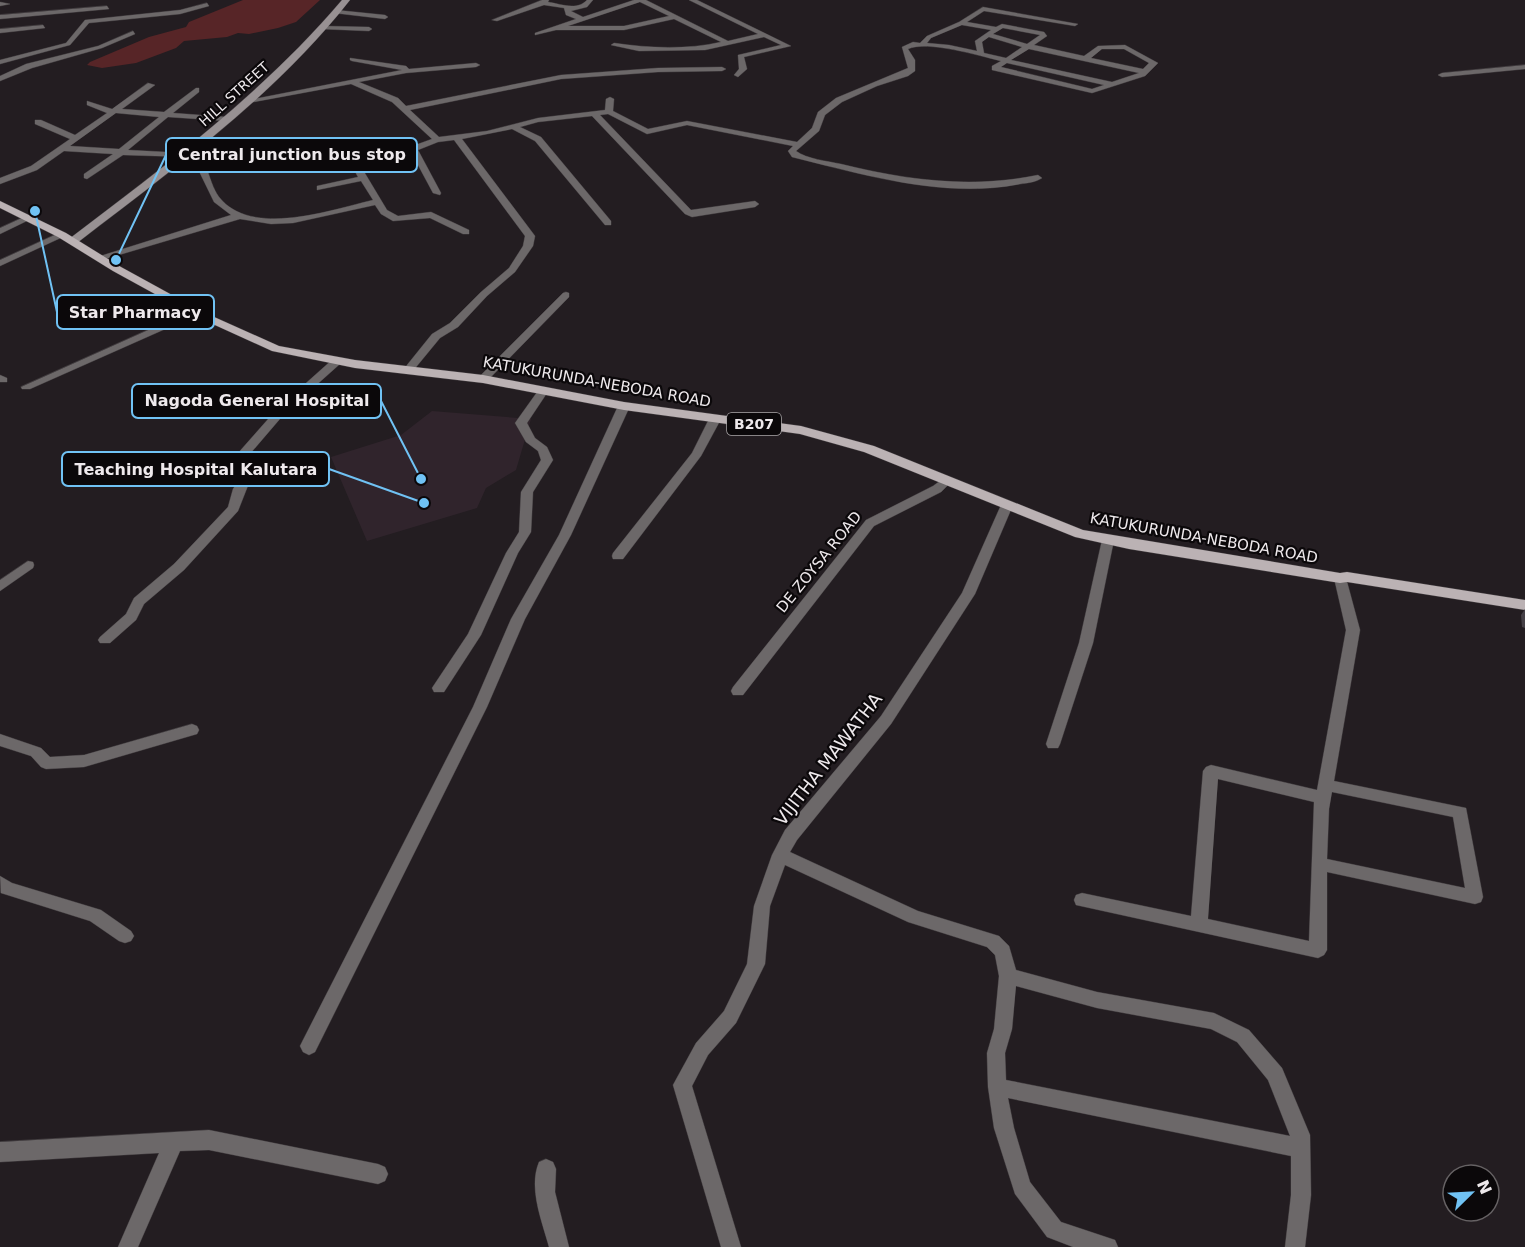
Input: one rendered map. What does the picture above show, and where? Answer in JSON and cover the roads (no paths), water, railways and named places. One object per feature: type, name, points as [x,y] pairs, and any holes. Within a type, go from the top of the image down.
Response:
[{"type":"main road","name":"HILL STREET","points":[[68,238],[177,163],[248,101],[323,28],[346,0]]},
{"type":"main road","name":"KATUKURUNDA-NEBODA ROAD","points":[[0,204],[68,238],[195,312],[270,346],[338,361],[483,379],[624,406],[801,430],[834,438],[947,480],[1073,532],[1108,540],[1340,578],[1347,577],[1525,605]]},
{"type":"street","points":[[567,10],[585,6],[590,0]]},
{"type":"street","points":[[537,34],[640,0],[727,43]]},
{"type":"street","points":[[692,0],[789,47],[740,56],[744,69],[738,75]]},
{"type":"street","points":[[495,20],[545,2],[565,6],[568,8],[568,14],[584,19]]},
{"type":"street","points":[[0,62],[64,46],[71,42],[87,21],[180,12],[207,5]]},
{"type":"street","points":[[0,17],[108,8]]},
{"type":"street","points":[[922,45],[929,37],[986,9],[1075,24]]},
{"type":"street","points":[[336,12],[385,17]]},
{"type":"street","points":[[557,28],[624,28],[675,17]]},
{"type":"street","points":[[961,23],[996,29]]},
{"type":"street","points":[[981,54],[978,41],[996,29],[1007,26],[1045,35],[995,68],[1089,91],[1147,72],[1154,63],[1127,47],[1100,47],[1085,59]]},
{"type":"street","points":[[0,31],[43,27]]},
{"type":"street","points":[[323,28],[369,29]]},
{"type":"street","points":[[0,79],[29,66],[100,47],[133,33]]},
{"type":"street","points":[[988,34],[1028,46],[1147,72]]},
{"type":"street","points":[[614,45],[639,50],[705,48],[764,35]]},
{"type":"street","points":[[0,38],[18,37]]},
{"type":"street","points":[[1038,178],[1014,183],[976,185],[883,176],[795,155],[792,151],[816,129],[820,114],[839,100],[874,84],[905,74],[912,69],[911,60],[904,48],[913,44],[949,47],[1113,85]]},
{"type":"street","points":[[352,59],[420,70]]},
{"type":"street","points":[[248,101],[420,70],[476,65]]},
{"type":"street","points":[[1442,75],[1525,67]]},
{"type":"street","points":[[404,109],[561,77],[658,70],[722,69]]},
{"type":"street","points":[[353,82],[387,94],[436,140]]},
{"type":"street","points":[[0,181],[34,168],[151,84]]},
{"type":"street","points":[[87,176],[121,152],[196,90]]},
{"type":"street","points":[[609,112],[610,99]]},
{"type":"street","points":[[90,103],[113,111],[227,119]]},
{"type":"street","points":[[358,169],[436,140],[514,127],[538,120],[609,112],[647,132],[687,123],[799,145]]},
{"type":"street","points":[[593,114],[688,212],[692,214],[755,204]]},
{"type":"street","points":[[38,122],[76,138]]},
{"type":"street","points":[[514,127],[538,139],[608,223]]},
{"type":"street","points":[[408,370],[436,336],[454,325],[484,294],[512,270],[528,246],[530,236],[457,138]]},
{"type":"street","points":[[177,163],[201,166],[306,145],[344,142],[351,144],[348,152],[384,212],[396,219],[431,215],[466,231]]},
{"type":"street","points":[[62,148],[185,155]]},
{"type":"street","points":[[414,150],[437,194]]},
{"type":"street","points":[[201,166],[216,199],[228,210],[260,221],[280,223],[377,202]]},
{"type":"street","points":[[320,188],[363,178]]},
{"type":"street","points":[[99,258],[242,216]]},
{"type":"street","points":[[0,231],[29,218]]},
{"type":"street","points":[[0,263],[68,238]]},
{"type":"street","points":[[483,379],[566,295]]},
{"type":"street","points":[[26,387],[195,312]]},
{"type":"street","points":[[105,640],[131,617],[139,601],[179,567],[234,508],[243,483],[240,463],[243,453],[281,411],[338,361]]},
{"type":"street","points":[[439,688],[474,635],[507,563],[525,532],[527,492],[547,464],[547,455],[543,449],[530,440],[521,423],[544,390]]},
{"type":"street","points":[[309,1046],[480,707],[518,619],[565,535],[624,406]]},
{"type":"street","points":[[618,556],[697,454],[715,419]]},
{"type":"street","name":"DE ZOYSA ROAD","points":[[738,691],[870,523],[937,489],[947,480]]},
{"type":"street","name":"VIJITHA MAWATHA","points":[[732,1247],[682,1085],[702,1049],[730,1017],[756,964],[762,906],[780,855],[791,835],[886,720],[962,604],[1007,505]]},
{"type":"street","points":[[1053,744],[1086,643],[1108,540]]},
{"type":"street","points":[[0,587],[28,565]]},
{"type":"street","points":[[1082,900],[1318,950],[1319,864],[1324,791],[1353,630],[1340,578]]},
{"type":"street","points":[[0,740],[36,752],[46,764],[84,761],[192,730]]},
{"type":"street","points":[[1199,925],[1211,771],[1460,812],[1475,897],[1319,864]]},
{"type":"street","points":[[780,855],[914,917],[993,941],[1003,951],[1008,976],[1003,1029],[996,1053],[997,1087],[1004,1128],[1022,1187],[1054,1230],[1108,1247]]},
{"type":"street","points":[[0,883],[7,888],[95,915],[125,936]]},
{"type":"street","points":[[1008,976],[1097,1000],[1214,1021],[1243,1036],[1275,1074],[1300,1135],[1301,1195],[1295,1229],[1295,1247]]},
{"type":"street","points":[[997,1087],[1300,1148]]},
{"type":"street","points":[[0,1152],[209,1140],[378,1174]]},
{"type":"street","points":[[128,1247],[174,1142]]},
{"type":"street","points":[[546,1169],[545,1192],[559,1247]]},
{"type":"place","name":"Star Pharmacy","points":[[35,211]]},
{"type":"place","name":"Central junction bus stop","points":[[116,260]]},
{"type":"place","name":"Nagoda General Hospital","points":[[421,479]]},
{"type":"place","name":"Teaching Hospital Kalutara","points":[[424,503]]}]
